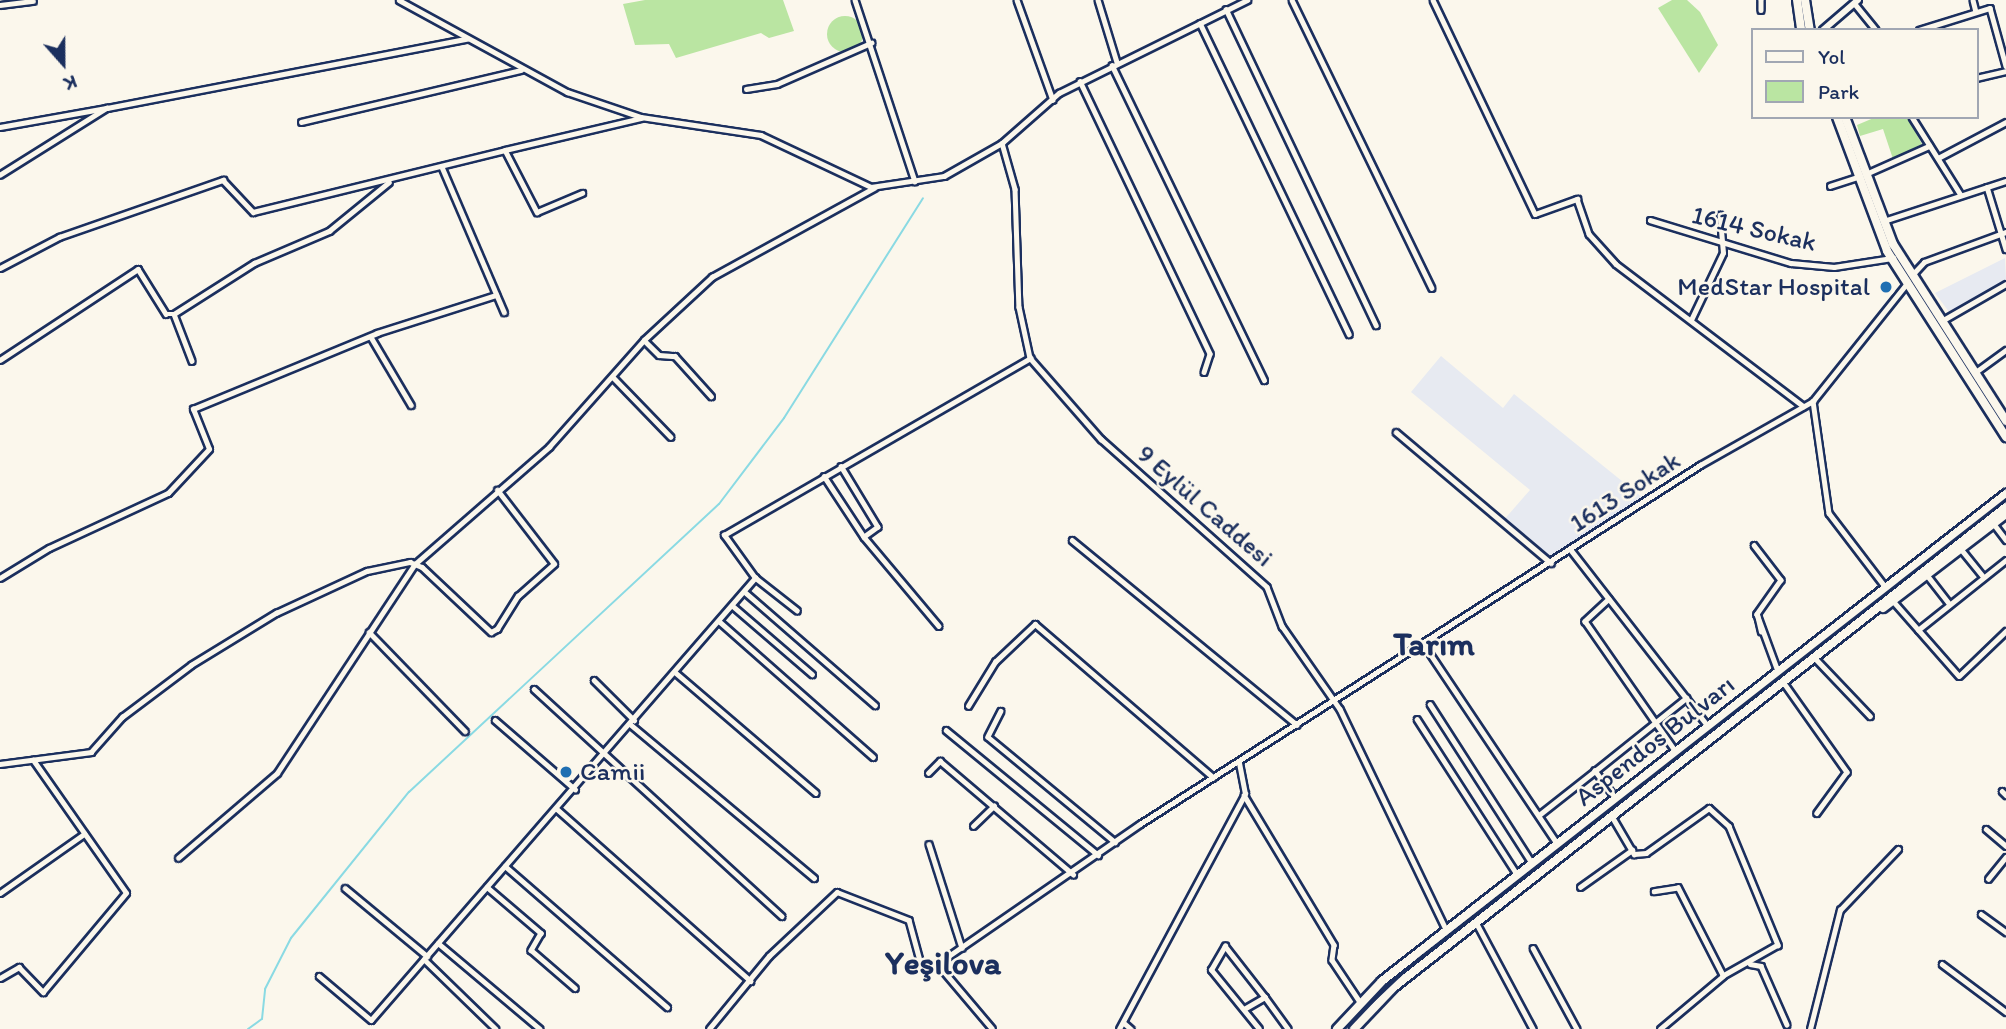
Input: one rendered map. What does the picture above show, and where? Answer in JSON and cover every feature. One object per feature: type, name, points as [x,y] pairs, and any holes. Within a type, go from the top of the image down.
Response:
[{"type":"main road","points":[[1797,0],[1801,28]]},
{"type":"main road","points":[[1805,0],[1810,28]]},
{"type":"main road","points":[[1838,119],[1884,221],[2005,418]]},
{"type":"main road","points":[[1846,119],[1893,258],[2006,437]]},
{"type":"main road","points":[[1854,612],[1883,584],[2006,487]]},
{"type":"main road","name":"Aspendos Bulvarı","points":[[1337,1029],[1360,1002],[1557,843],[2006,494]]},
{"type":"main road","name":"Aspendos Bulvarı","points":[[1354,1029],[1394,988],[2006,507]]},
{"type":"main road","points":[[1862,620],[1894,602],[2006,514]]},
{"type":"street","points":[[0,5],[42,0]]},
{"type":"street","points":[[399,0],[522,70],[641,117],[761,135],[876,187]]},
{"type":"street","points":[[855,0],[915,181]]},
{"type":"street","points":[[1017,0],[1053,100]]},
{"type":"street","points":[[1098,0],[1114,63],[1264,380]]},
{"type":"street","points":[[1292,0],[1432,288]]},
{"type":"street","points":[[1433,0],[1535,214],[1577,199],[1595,244],[1803,406]]},
{"type":"street","points":[[1761,0],[1761,10]]},
{"type":"street","points":[[1973,0],[1976,12]]},
{"type":"street","points":[[178,858],[277,774],[415,564],[549,447],[644,340],[712,277],[876,187],[944,176],[1002,143],[1080,81],[1243,1]]},
{"type":"street","points":[[1825,28],[1856,2],[1875,28]]},
{"type":"street","points":[[1925,28],[1990,8],[2006,69],[1978,77]]},
{"type":"street","points":[[1226,9],[1376,325]]},
{"type":"street","points":[[1200,23],[1349,334]]},
{"type":"street","points":[[0,127],[468,39]]},
{"type":"street","points":[[746,89],[777,84],[871,43]]},
{"type":"street","points":[[301,122],[522,70]]},
{"type":"street","points":[[1080,81],[1210,354],[1204,372]]},
{"type":"street","points":[[0,175],[107,108]]},
{"type":"street","points":[[0,268],[59,237],[223,180],[253,212],[390,181],[641,117]]},
{"type":"street","points":[[1913,119],[1961,195]]},
{"type":"street","points":[[1938,159],[2006,122]]},
{"type":"street","name":"9 Eylül Caddesi","points":[[1002,143],[1015,189],[1019,307],[1030,358],[1101,439],[1267,587],[1282,626],[1336,703],[1448,932]]},
{"type":"street","points":[[1830,186],[1929,146]]},
{"type":"street","points":[[505,150],[537,212],[582,193]]},
{"type":"street","points":[[442,166],[504,312]]},
{"type":"street","points":[[0,360],[138,269],[166,314],[174,314],[254,263],[329,231],[390,181]]},
{"type":"street","points":[[1884,221],[2006,181]]},
{"type":"street","points":[[1987,187],[2006,248]]},
{"type":"street","points":[[1691,320],[1724,246],[1720,215]]},
{"type":"street","name":"1614 Sokak","points":[[1650,220],[1724,246],[1834,267],[1893,258]]},
{"type":"street","points":[[1915,271],[2003,233]]},
{"type":"street","name":"1613 Sokak","points":[[937,964],[1213,777],[1336,703],[1571,550],[1813,401],[1915,271]]},
{"type":"street","points":[[1945,319],[2006,284]]},
{"type":"street","points":[[0,578],[50,548],[168,493],[209,449],[193,408],[371,337],[496,295]]},
{"type":"street","points":[[174,314],[192,360]]},
{"type":"street","points":[[371,337],[411,405]]},
{"type":"street","points":[[644,340],[659,355],[675,356],[711,396]]},
{"type":"street","points":[[1977,371],[2006,350]]},
{"type":"street","points":[[797,611],[755,578],[724,535],[1030,358]]},
{"type":"street","points":[[612,377],[671,437]]},
{"type":"street","points":[[1813,401],[1829,513],[1883,584]]},
{"type":"street","points":[[1396,432],[1551,563]]},
{"type":"street","points":[[841,466],[878,527],[864,537]]},
{"type":"street","points":[[824,476],[864,537],[939,626]]},
{"type":"street","points":[[0,764],[91,752],[122,718],[191,665],[337,581],[415,564],[453,591],[491,632],[502,624],[518,596],[554,564],[497,490]]},
{"type":"street","points":[[1993,524],[2006,540]]},
{"type":"street","points":[[1072,540],[1297,726]]},
{"type":"street","points":[[1754,545],[1780,578],[1757,614],[1761,632],[1779,672]]},
{"type":"street","points":[[1961,549],[1984,577]]},
{"type":"street","points":[[1571,550],[1709,727]]},
{"type":"street","points":[[1918,630],[2006,559]]},
{"type":"street","points":[[1927,575],[1950,604]]},
{"type":"street","points":[[319,976],[371,1020],[734,607],[755,578]]},
{"type":"street","points":[[746,593],[875,705]]},
{"type":"street","points":[[1609,599],[1585,621],[1676,752]]},
{"type":"street","points":[[1894,602],[1959,676],[2006,631]]},
{"type":"street","points":[[734,607],[812,674]]},
{"type":"street","points":[[720,622],[873,757]]},
{"type":"street","points":[[968,706],[995,662],[1035,624],[1213,777]]},
{"type":"street","points":[[369,632],[465,731]]},
{"type":"street","points":[[1425,646],[1557,843]]},
{"type":"street","points":[[1815,657],[1870,716]]},
{"type":"street","points":[[676,673],[816,793]]},
{"type":"street","points":[[594,680],[632,722],[814,878]]},
{"type":"street","points":[[1783,682],[1847,772],[1817,813]]},
{"type":"street","points":[[534,689],[602,757],[782,916]]},
{"type":"street","points":[[1539,815],[1686,698]]},
{"type":"street","points":[[1430,704],[1533,864]]},
{"type":"street","points":[[1001,711],[988,737],[1115,842]]},
{"type":"street","points":[[1417,719],[1518,876]]},
{"type":"street","points":[[495,720],[575,789]]},
{"type":"street","points":[[946,730],[1098,855]]},
{"type":"street","points":[[0,978],[19,967],[43,992],[126,893],[33,760]]},
{"type":"street","points":[[928,773],[940,761],[1073,874]]},
{"type":"street","points":[[1119,1029],[1244,795],[1248,785],[1239,762]]},
{"type":"street","points":[[1595,771],[1615,798]]},
{"type":"street","points":[[1244,795],[1334,945],[1332,960],[1360,1002]]},
{"type":"street","points":[[973,826],[994,806]]},
{"type":"street","points":[[1613,818],[1632,850],[1646,853],[1709,808],[1729,826],[1778,945],[1723,976],[1660,1029]]},
{"type":"street","points":[[557,809],[751,981]]},
{"type":"street","points":[[1986,829],[2006,846]]},
{"type":"street","points":[[0,893],[84,834]]},
{"type":"street","points":[[929,844],[962,947]]},
{"type":"street","points":[[1810,1029],[1840,910],[1898,849]]},
{"type":"street","points":[[1580,887],[1632,850]]},
{"type":"street","points":[[1987,879],[2006,857]]},
{"type":"street","points":[[505,866],[667,1007]]},
{"type":"street","points":[[487,887],[541,933],[531,950],[575,988]]},
{"type":"street","points":[[345,888],[425,958],[496,1029]]},
{"type":"street","points":[[1654,892],[1678,888],[1723,976]]},
{"type":"street","points":[[709,1029],[837,892],[909,920],[922,968],[937,964],[992,1029]]},
{"type":"street","points":[[1981,914],[2006,932]]},
{"type":"street","points":[[1477,924],[1532,1029]]},
{"type":"street","points":[[438,943],[540,1029]]},
{"type":"street","points":[[1259,1029],[1210,970],[1225,946],[1288,1029]]},
{"type":"street","points":[[1533,948],[1577,1029]]},
{"type":"street","points":[[1749,963],[1761,966],[1787,1025]]},
{"type":"street","points":[[1942,964],[2006,1012]]},
{"type":"street","points":[[1244,1009],[1265,997]]},
{"type":"street","points":[[1124,1023],[1131,1029]]},
{"type":"shaded area","points":[[2005,258],[2006,280],[1949,312],[1935,293]]},
{"type":"shaded area","points":[[1441,356],[1503,408],[1514,394],[1643,498],[1550,560],[1502,522],[1530,490],[1411,392]]},
{"type":"green space","points":[[645,0],[783,0],[794,31],[769,38],[761,33],[676,58],[669,44],[635,45],[623,4]]},
{"type":"green space","points":[[1672,0],[1687,0],[1700,12],[1718,45],[1699,73],[1658,8]]},
{"type":"green space","points":[[845,16],[858,21],[863,34],[858,47],[845,52],[832,47],[827,34],[832,21]]},
{"type":"green space","points":[[1871,119],[1908,119],[1922,144],[1893,159],[1883,129],[1860,136],[1857,125]]},
{"type":"waterway","points":[[248,1029],[262,1019],[265,989],[291,938],[409,792],[719,504],[784,418],[923,198]]},
{"type":"tram line","points":[[1344,1029],[1418,959],[2006,499]]},
{"type":"place","name":"MedStar Hospital","points":[[1886,287]]},
{"type":"place","name":"Camii","points":[[566,772]]},
{"type":"district","name":"Tarım","points":[[1434,644]]},
{"type":"district","name":"Yeşilova","points":[[943,963]]}]
